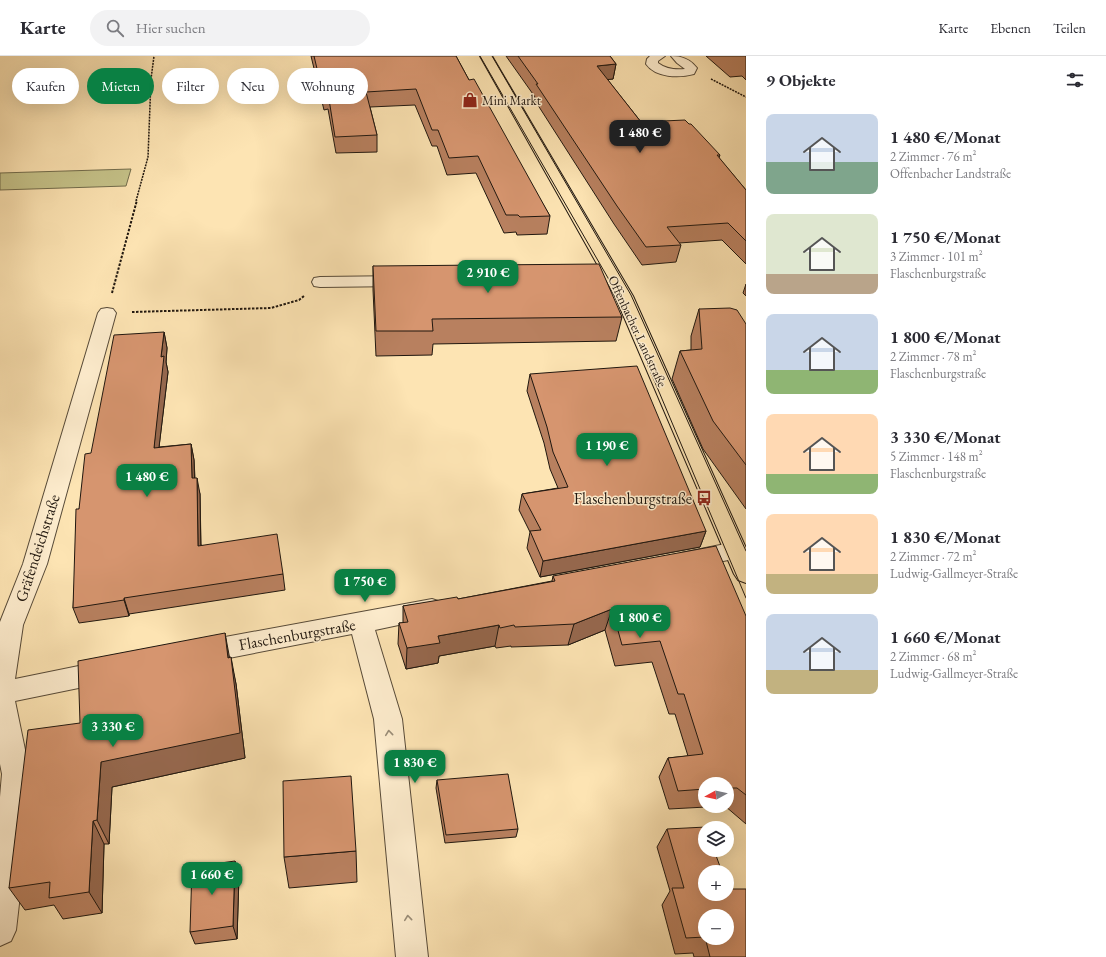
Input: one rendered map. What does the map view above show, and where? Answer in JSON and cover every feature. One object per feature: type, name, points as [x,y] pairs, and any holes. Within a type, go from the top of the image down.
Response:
[{"type":"main road","name":"Offenbacher Landstraße","points":[[486,56],[624,296],[746,574]]},
{"type":"street","points":[[659,56],[653,59],[652,64],[657,68],[668,72],[690,72],[691,68],[677,56]]},
{"type":"street","points":[[593,279],[614,279]]},
{"type":"street","points":[[320,282],[421,281]]},
{"type":"street","name":"Gräfendeichstraße","points":[[0,930],[12,834],[16,774],[0,693],[11,625],[35,564],[107,313]]},
{"type":"street","points":[[670,562],[736,551]]},
{"type":"street","name":"Flaschenburgstraße","points":[[173,658],[453,604]]},
{"type":"street","points":[[361,622],[388,719],[412,957]]},
{"type":"street","points":[[0,693],[126,668]]},
{"type":"path","points":[[154,56],[151,79],[148,157],[107,313],[272,308],[299,300],[320,282]]},
{"type":"path","points":[[691,68],[746,97]]},
{"type":"shaded area","points":[[131,169],[126,186],[0,190],[0,173]]},
{"type":"building","points":[[314,56],[456,56],[469,80],[474,79],[550,216],[520,217],[518,215],[506,215],[478,156],[449,158],[438,130],[432,130],[416,89],[368,92],[368,68],[317,68]]},
{"type":"building","points":[[518,56],[610,56],[616,64],[597,66],[641,122],[685,120],[691,124],[720,155],[717,155],[746,190],[746,241],[728,223],[667,227],[681,245],[646,247],[617,206],[536,84],[538,84]]},
{"type":"building","points":[[368,100],[377,135],[335,137],[330,104],[368,104]]},
{"type":"building","points":[[599,264],[622,317],[432,319],[433,331],[376,331],[373,266]]},
{"type":"building","points":[[730,308],[737,310],[746,324],[746,465],[713,421],[680,351],[702,349],[699,309]]},
{"type":"building","points":[[164,332],[161,357],[164,356],[154,448],[191,444],[192,478],[197,478],[198,546],[277,534],[283,574],[124,598],[124,600],[73,608],[76,509],[79,509],[85,454],[91,453],[114,335]]},
{"type":"building","points":[[637,366],[706,531],[543,561],[530,531],[541,530],[522,494],[568,487],[553,452],[547,427],[530,374]]},
{"type":"building","points":[[716,546],[746,616],[746,795],[737,788],[734,788],[734,777],[698,777],[698,790],[678,791],[668,758],[703,754],[684,694],[678,694],[660,641],[622,645],[612,609],[574,624],[515,627],[514,625],[500,628],[499,625],[438,636],[440,643],[407,648],[399,623],[408,622],[403,606],[457,597],[458,599],[555,581],[553,576]]},
{"type":"building","points":[[225,633],[228,658],[231,657],[240,733],[101,762],[97,820],[93,821],[89,892],[49,898],[50,882],[9,888],[28,730],[80,723],[78,661]]},
{"type":"building","points":[[508,774],[518,829],[446,835],[437,780]]},
{"type":"building","points":[[351,776],[356,851],[284,857],[283,781]]},
{"type":"building","points":[[698,827],[698,857],[717,857],[719,865],[698,865],[698,901],[734,901],[734,889],[746,889],[746,957],[710,957],[707,945],[734,945],[734,909],[698,909],[698,937],[686,938],[672,888],[684,888],[667,829]]},
{"type":"building","points":[[235,861],[233,926],[190,932],[192,867]]},
{"type":"tram line","points":[[480,56],[619,297],[746,598]]},
{"type":"tram line","points":[[492,56],[631,295],[746,551]]},
{"type":"place","name":"Mini Markt","points":[[470,100]]},
{"type":"place","name":"Flaschenburgstraße","points":[[704,498]]}]
